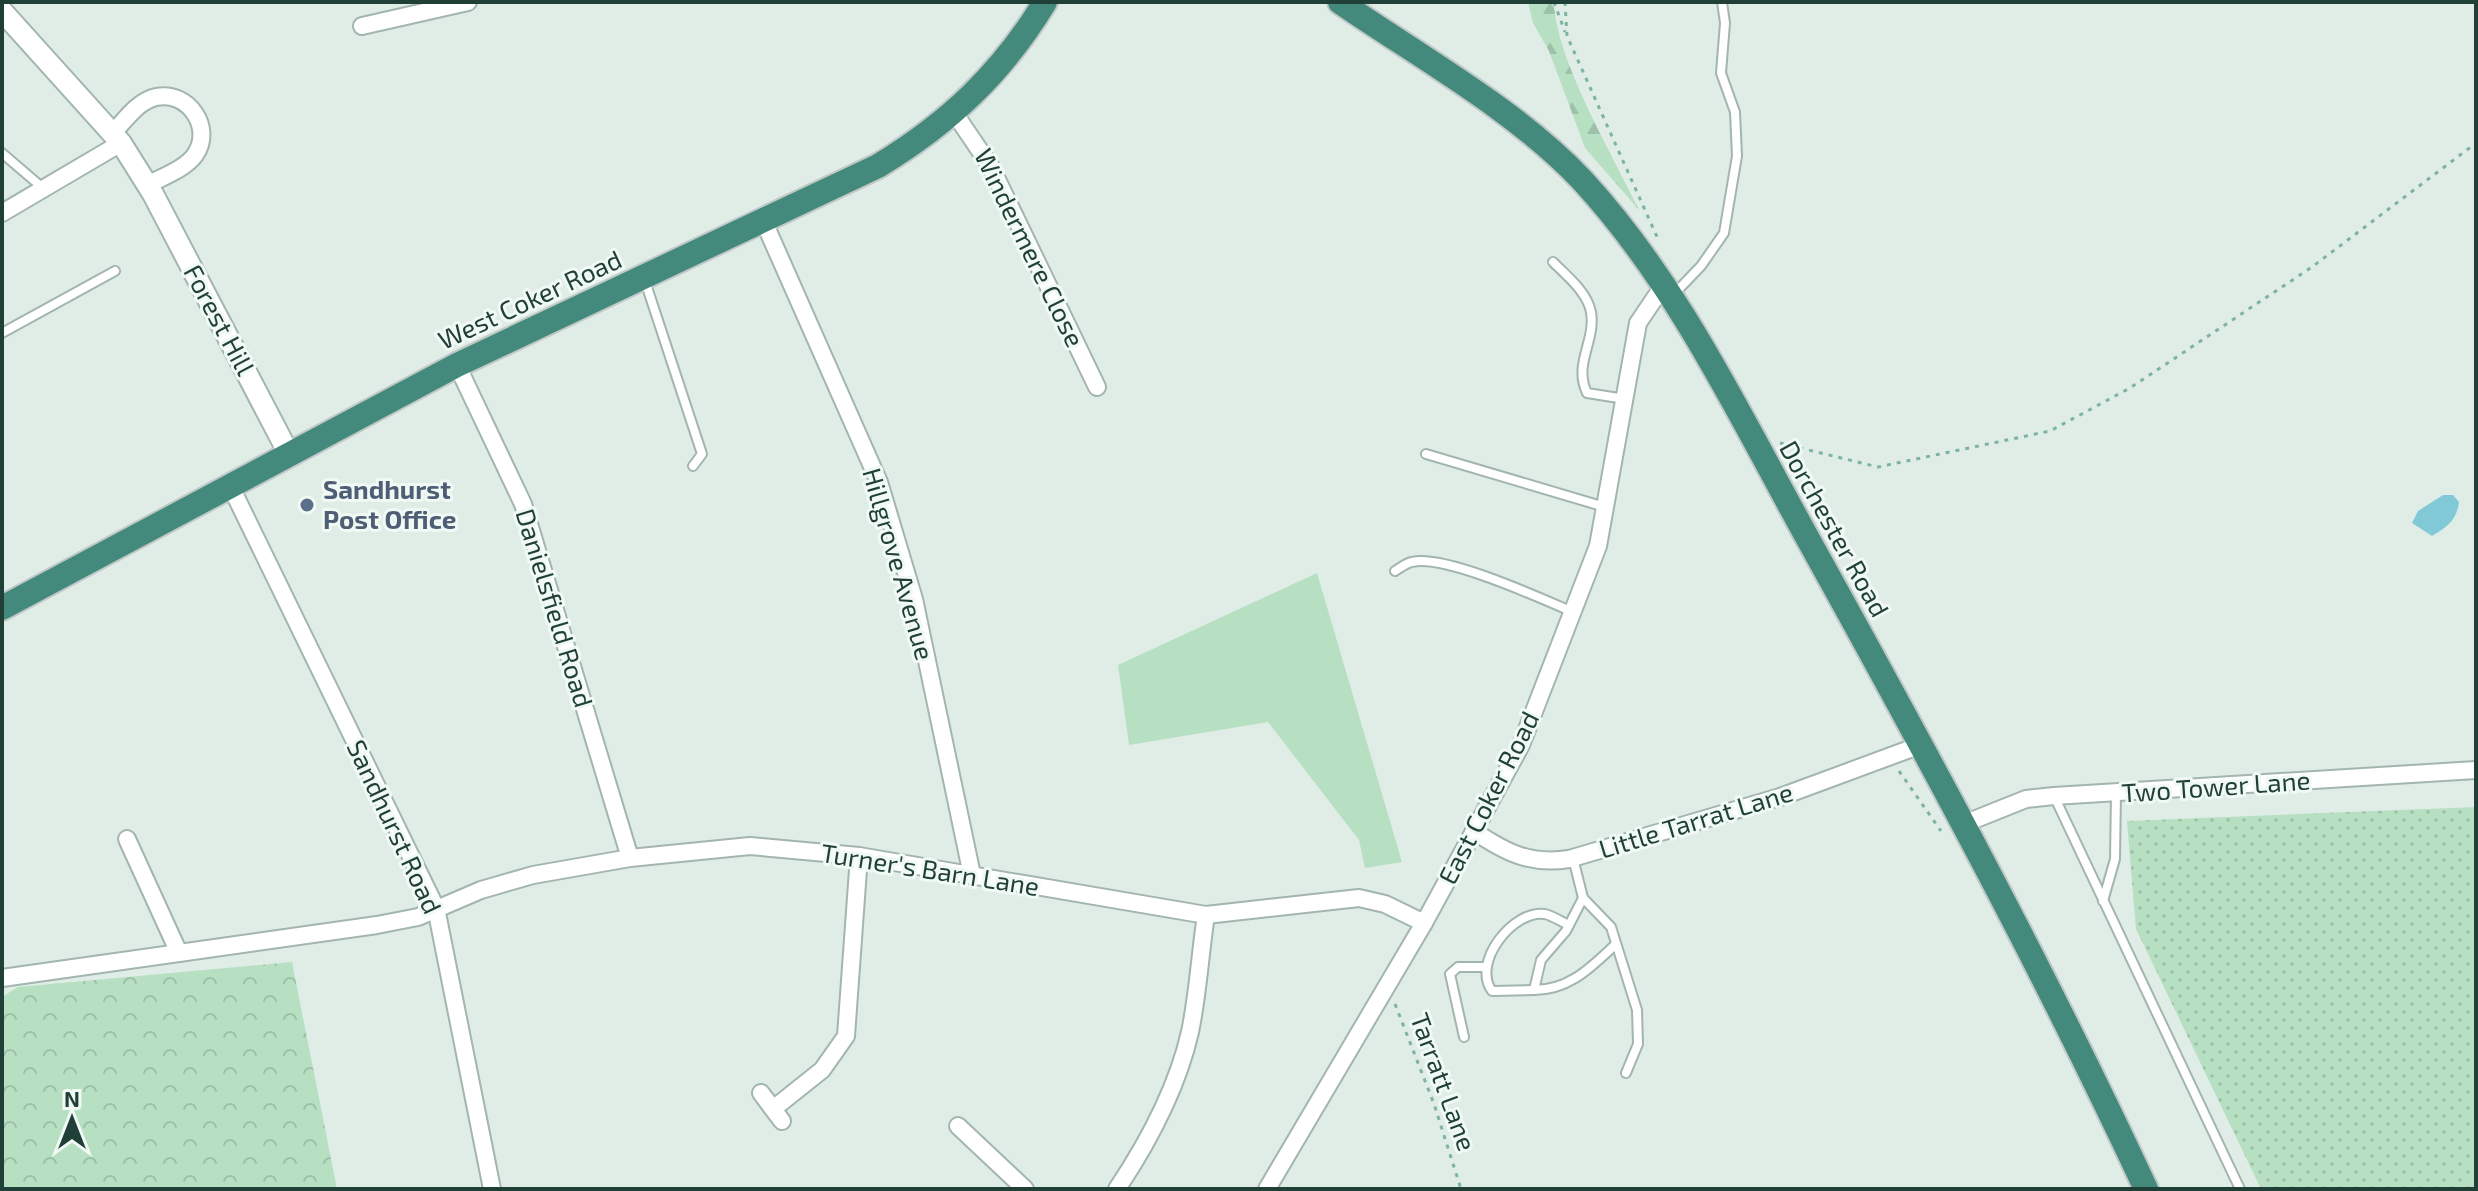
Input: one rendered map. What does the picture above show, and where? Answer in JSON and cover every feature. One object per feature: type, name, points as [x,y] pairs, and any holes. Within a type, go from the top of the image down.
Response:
[{"type":"highway","name":"West Coker Road","points":[[2,608],[457,365],[878,166],[955,114],[1003,65],[1045,2]]},
{"type":"highway","name":"Dorchester Road","points":[[1340,2],[1519,125],[1548,150],[1580,179],[1613,217],[1667,292],[1833,584],[2056,1003],[2146,1189]]},
{"type":"street","points":[[362,26],[468,2]]},
{"type":"street","name":"Forest Hill","points":[[2,11],[117,138],[147,185],[290,456]]},
{"type":"street","points":[[2,213],[44,190],[117,138],[136,108],[157,97],[180,100],[198,117],[201,142],[196,154],[187,163],[147,185]]},
{"type":"street","name":"Windermere Close","points":[[955,114],[984,152],[1097,387]]},
{"type":"street","name":"Hillgrove Avenue","points":[[764,222],[879,482],[914,599],[972,875]]},
{"type":"street","name":"East Coker Road","points":[[1267,1189],[1424,923],[1521,745],[1598,546],[1638,323],[1667,292]]},
{"type":"street","name":"Danielsfield Road","points":[[457,365],[523,504],[630,858]]},
{"type":"street","name":"Sandhurst Road","points":[[231,487],[436,908],[492,1189]]},
{"type":"street","name":"Little Tarrat Lane","points":[[1474,831],[1514,855],[1534,862],[1573,858],[1780,797],[1918,746]]},
{"type":"street","name":"Two Tower Lane","points":[[1961,825],[2003,806],[2054,796],[2476,770]]},
{"type":"street","points":[[127,839],[179,953]]},
{"type":"street","name":"Turner's Barn Lane","points":[[2,978],[377,925],[418,917],[481,890],[533,875],[630,858],[750,846],[859,856],[1206,915],[1359,898],[1385,904],[1424,923]]},
{"type":"street","points":[[761,1093],[778,1115],[822,1070],[846,1036],[859,856]]},
{"type":"street","points":[[1117,1189],[1138,1159],[1173,1088],[1190,1032],[1206,915]]},
{"type":"street","points":[[958,1126],[1025,1189]]},
{"type":"lane","points":[[1667,292],[1701,266],[1724,233],[1737,156],[1735,112],[1721,73],[1725,23],[1722,2]]},
{"type":"lane","points":[[2,153],[44,190]]},
{"type":"lane","points":[[1553,262],[1579,288],[1591,312],[1581,375],[1587,393],[1625,399]]},
{"type":"lane","points":[[2,333],[115,271]]},
{"type":"lane","points":[[643,277],[702,454],[693,466]]},
{"type":"lane","points":[[1426,454],[1605,507]]},
{"type":"lane","points":[[1395,571],[1410,562],[1428,562],[1514,587],[1573,612]]},
{"type":"lane","points":[[2103,901],[2115,859],[2116,793]]},
{"type":"lane","points":[[2054,796],[2240,1189]]},
{"type":"lane","points":[[1573,858],[1583,898],[1590,909],[1606,919],[1637,1010],[1638,1044],[1626,1073]]},
{"type":"lane","points":[[1534,990],[1541,960],[1569,925],[1583,898]]},
{"type":"lane","points":[[1569,925],[1544,914],[1523,919],[1494,944],[1486,967],[1487,984],[1492,991],[1555,990],[1582,976],[1616,944]]},
{"type":"lane","points":[[1464,1037],[1450,974],[1458,967],[1486,967]]},
{"type":"path","points":[[1554,2],[1662,249]]},
{"type":"path","points":[[1565,2],[1567,36]]},
{"type":"path","points":[[1779,442],[1878,467],[2050,431],[2130,388],[2312,267],[2476,143]]},
{"type":"path","name":"Tarratt Lane","points":[[1384,992],[1395,1005],[1434,1104],[1461,1189]]},
{"type":"green space","points":[[1528,2],[1554,2],[1564,51],[1575,78],[1639,210],[1585,148],[1549,51],[1533,23]]},
{"type":"green space","points":[[1317,573],[1402,862],[1365,868],[1359,840],[1268,722],[1129,745],[1118,665]]},
{"type":"green space","points":[[2476,807],[2476,1189],[2261,1189],[2136,929],[2127,821]]},
{"type":"green space","points":[[292,962],[337,1189],[2,1189],[2,997],[18,987]]},
{"type":"water","points":[[2443,495],[2453,495],[2459,502],[2458,508],[2450,522],[2432,536],[2412,523],[2418,511]]},
{"type":"place","name":"Sandhurst Post Office","points":[[307,505]]}]
